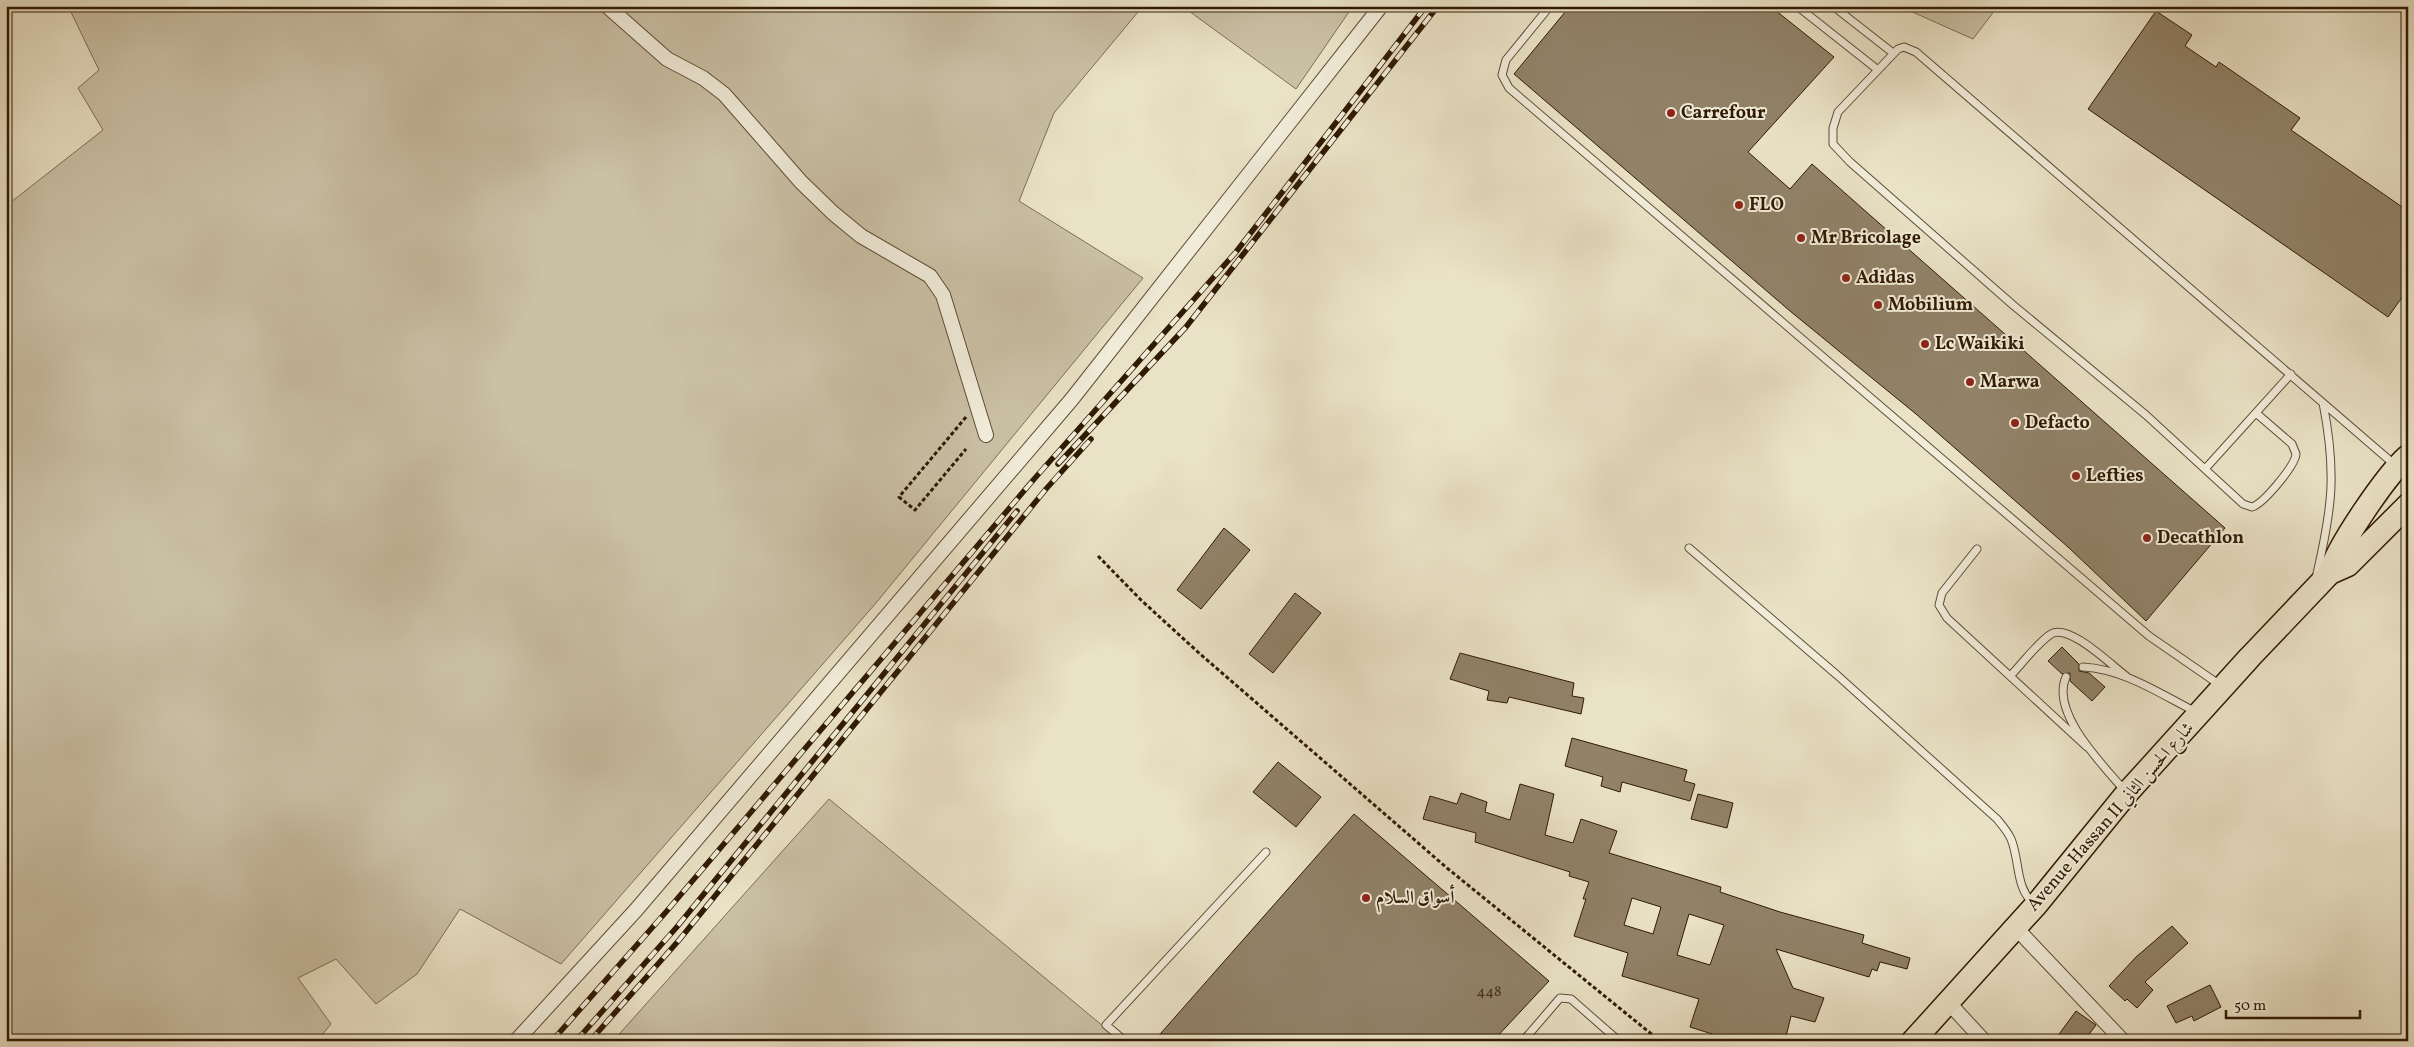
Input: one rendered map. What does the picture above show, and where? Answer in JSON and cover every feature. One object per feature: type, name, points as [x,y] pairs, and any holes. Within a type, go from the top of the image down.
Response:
[{"type":"main road","name":"Avenue Hassan II شارع الحسن الثاني","points":[[1913,1041],[2036,905],[2127,793],[2330,573],[2341,547],[2398,467]]},
{"type":"main road","points":[[2398,467],[2391,492],[2401,502],[2408,505]]},
{"type":"main road","name":"Avenue Hassan II شارع الحسن الثاني","points":[[2330,573],[2348,565],[2359,556],[2408,505]]},
{"type":"street","points":[[607,6],[667,59],[702,78],[724,94],[801,182],[833,213],[869,240],[930,276],[943,295],[986,434]]},
{"type":"street","points":[[516,1041],[636,910],[1072,399],[1381,6]]},
{"type":"street","points":[[2016,928],[2124,1041]]},
{"type":"street","points":[[1948,1002],[1984,1041]]},
{"type":"lane","points":[[1550,6],[1506,60],[1502,75],[1509,88],[2142,630],[2178,657],[2224,687]]},
{"type":"lane","points":[[1797,6],[1878,70]]},
{"type":"lane","points":[[1833,6],[1894,53]]},
{"type":"lane","points":[[2256,413],[2295,448],[2296,454],[2293,465],[2256,506],[2247,506],[2146,415],[1941,242],[1850,162],[1833,144],[1833,128],[1838,112],[1894,53],[1904,47],[1916,52],[2398,467]]},
{"type":"lane","points":[[2205,469],[2291,374]]},
{"type":"lane","points":[[2314,590],[2328,524],[2333,486],[2332,456],[2323,403]]},
{"type":"lane","points":[[1689,548],[1837,676],[1997,819],[2010,838],[2025,892],[2036,905]]},
{"type":"lane","points":[[1977,549],[1942,593],[1939,605],[1947,618],[2087,747],[2127,793]]},
{"type":"lane","points":[[2010,676],[2050,635],[2060,631],[2072,634],[2126,676],[2200,714]]},
{"type":"lane","points":[[2083,667],[2105,670],[2126,676]]},
{"type":"lane","points":[[2066,677],[2062,690],[2064,703],[2087,747]]},
{"type":"lane","points":[[1125,1041],[1106,1025],[1266,852]]},
{"type":"lane","points":[[1523,1041],[1560,998],[1566,997],[1571,999],[1619,1041]]},
{"type":"path","points":[[966,449],[915,510],[899,497],[977,404]]},
{"type":"path","points":[[1098,556],[1141,600],[1447,868],[1660,1041]]},
{"type":"shaded area","points":[[68,6],[197,6],[199,8],[203,6],[1143,6],[1054,113],[1019,201],[1143,278],[876,603],[561,964],[460,909],[417,974],[376,1004],[336,959],[298,978],[331,1024],[317,1041],[6,1041],[6,206],[103,130],[78,88],[99,70]]},
{"type":"shaded area","points":[[1182,6],[1353,6],[1296,89]]},
{"type":"shaded area","points":[[1899,6],[1998,6],[1973,39]]},
{"type":"shaded area","points":[[829,799],[1121,1041],[613,1041]]},
{"type":"building","points":[[1570,6],[1770,6],[1834,57],[1748,152],[1790,189],[1812,164],[2225,528],[2146,621],[2068,547],[1916,414],[1790,311],[1514,74]]},
{"type":"building","points":[[2156,11],[2192,35],[2185,46],[2216,67],[2219,62],[2300,118],[2291,130],[2408,211],[2408,289],[2388,317],[2088,109]]},
{"type":"building","points":[[1224,528],[1250,550],[1201,609],[1177,590]]},
{"type":"building","points":[[1295,593],[1321,613],[1273,673],[1249,654]]},
{"type":"building","points":[[2062,647],[2079,664],[2079,671],[2089,673],[2105,687],[2092,701],[2070,681],[2070,673],[2062,674],[2048,661]]},
{"type":"building","points":[[1460,653],[1574,683],[1572,696],[1584,698],[1581,714],[1509,697],[1507,703],[1487,700],[1489,691],[1450,679]]},
{"type":"building","points":[[1572,738],[1687,770],[1684,781],[1695,784],[1690,801],[1622,782],[1620,792],[1601,786],[1603,777],[1565,766]]},
{"type":"building","points":[[1278,762],[1321,797],[1296,827],[1253,792]]},
{"type":"building","points":[[1520,784],[1554,794],[1545,835],[1573,843],[1581,819],[1617,831],[1609,853],[1721,887],[1720,892],[1780,912],[1864,935],[1862,943],[1910,958],[1907,969],[1880,962],[1877,971],[1872,969],[1869,977],[1776,949],[1793,988],[1824,998],[1815,1022],[1791,1016],[1785,1041],[1721,1041],[1711,1038],[1712,1034],[1690,1027],[1699,999],[1622,976],[1628,953],[1574,936],[1586,899],[1583,899],[1589,882],[1569,876],[1570,872],[1475,842],[1476,833],[1423,819],[1430,796],[1457,804],[1461,793],[1487,802],[1485,812],[1510,820]],"holes":[[[1632,898],[1661,907],[1653,934],[1624,925]],[[1689,914],[1724,925],[1710,965],[1677,955]]]},
{"type":"building","points":[[1698,794],[1733,803],[1727,828],[1691,819]]},
{"type":"building","name":"أسواق السلام","points":[[1354,814],[1549,981],[1493,1041],[1154,1041]]},
{"type":"building","points":[[2172,926],[2188,943],[2145,982],[2153,990],[2137,1008],[2127,999],[2125,1001],[2109,986],[2136,957]]},
{"type":"building","points":[[2210,985],[2221,1007],[2194,1021],[2192,1016],[2176,1023],[2167,1006]]},
{"type":"building","points":[[2076,1011],[2096,1025],[2084,1041],[2054,1041]]},
{"type":"railway","points":[[552,1041],[666,912],[1035,478],[1236,252],[1426,6]]},
{"type":"railway","points":[[1058,464],[1186,327],[1438,6]]},
{"type":"railway","points":[[590,1041],[680,939],[1046,489],[1091,439]]},
{"type":"railway","points":[[576,1041],[676,928],[1017,511]]},
{"type":"place","name":"Carrefour","points":[[1671,113]]},
{"type":"place","name":"FLO","points":[[1739,205]]},
{"type":"place","name":"Mr Bricolage","points":[[1801,238]]},
{"type":"place","name":"Adidas","points":[[1846,278]]},
{"type":"place","name":"Mobilium","points":[[1878,305]]},
{"type":"place","name":"Lc Waikiki","points":[[1925,344]]},
{"type":"place","name":"Marwa","points":[[1970,382]]},
{"type":"place","name":"Defacto","points":[[2015,423]]},
{"type":"place","name":"Lefties","points":[[2076,476]]},
{"type":"place","name":"Decathlon","points":[[2147,538]]},
{"type":"place","name":"أسواق السلام","points":[[1366,898]]}]
